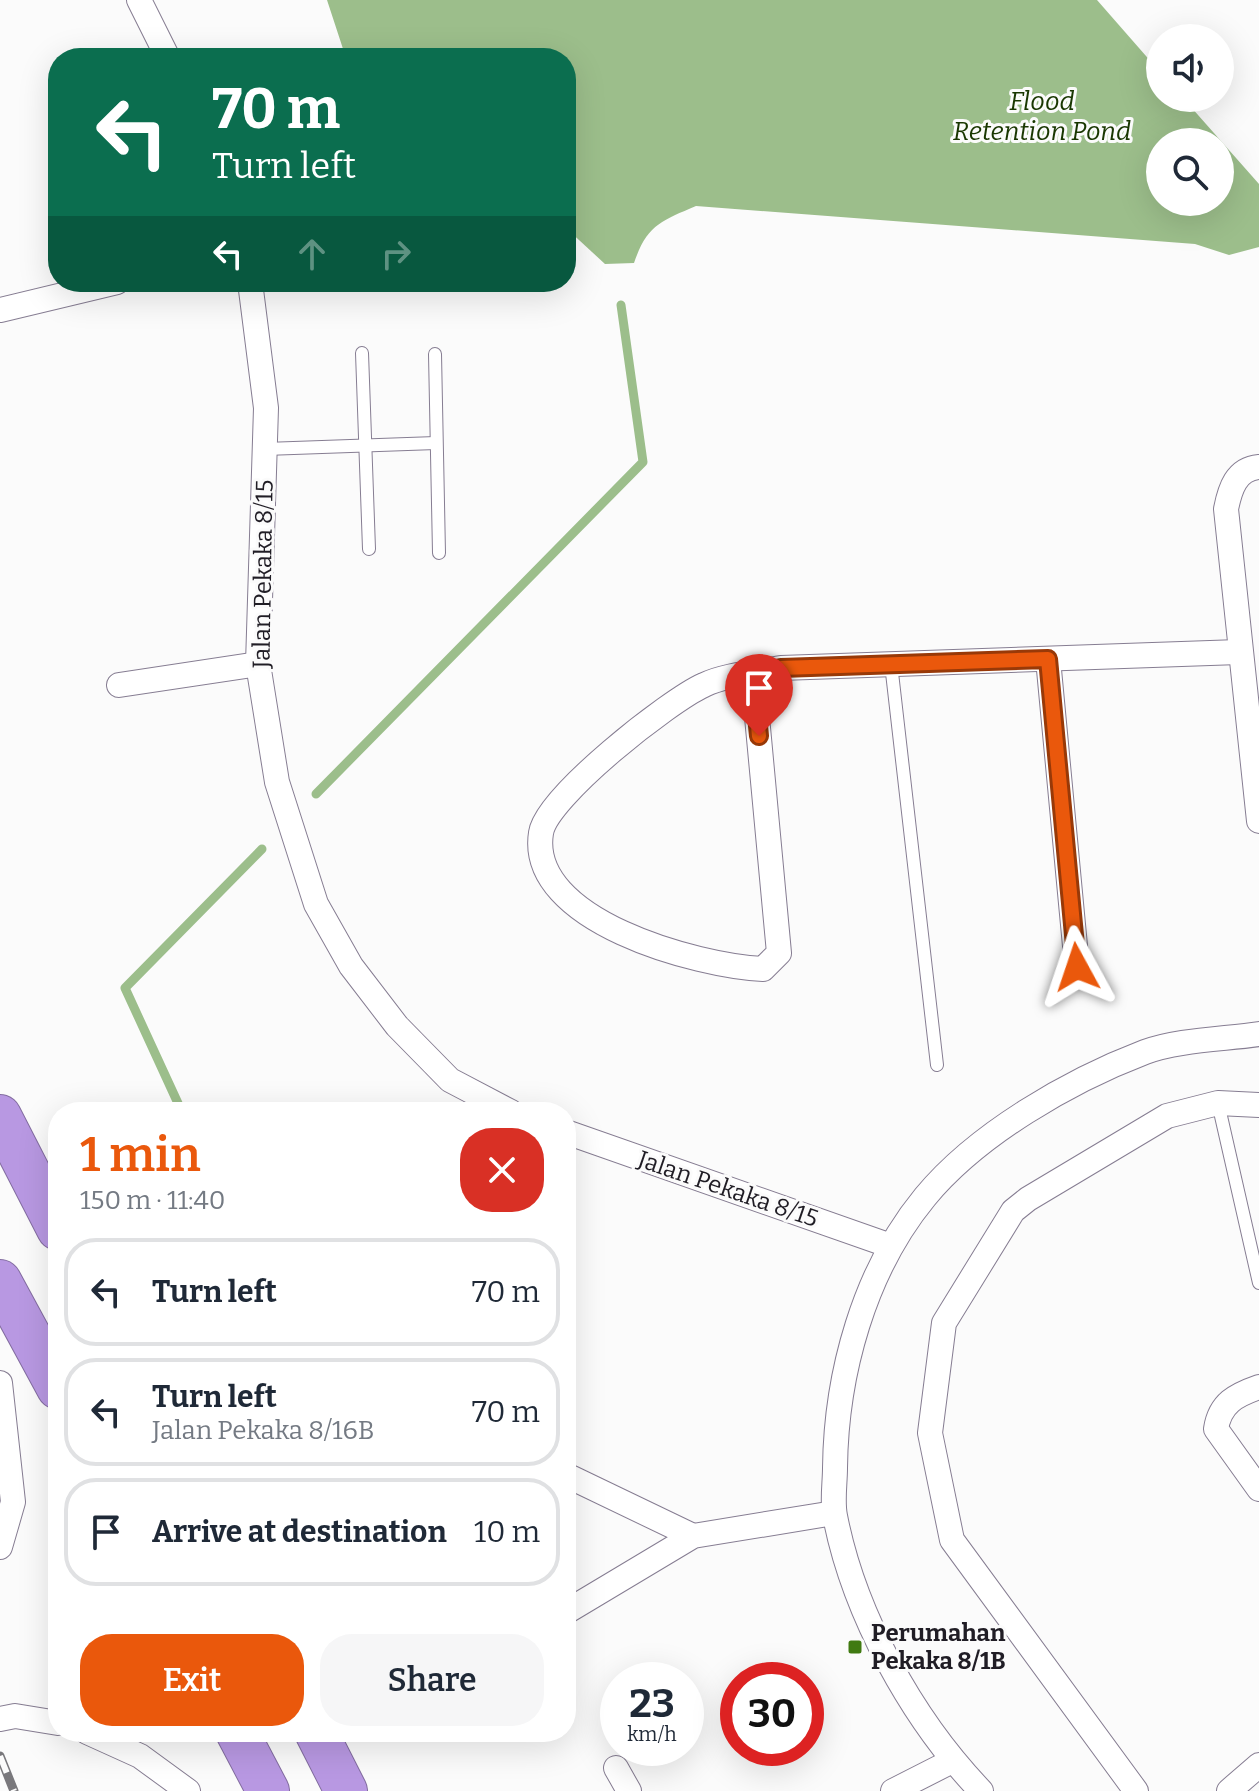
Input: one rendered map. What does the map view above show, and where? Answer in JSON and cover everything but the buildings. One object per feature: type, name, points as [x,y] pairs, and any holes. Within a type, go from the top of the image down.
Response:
[{"type":"highway","points":[[0,1116],[48,1210]]},
{"type":"highway","points":[[0,1281],[48,1370]]},
{"type":"highway","points":[[242,1742],[268,1791]]},
{"type":"highway","points":[[321,1742],[346,1791]]},
{"type":"street","points":[[139,0],[163,48]]},
{"type":"street","points":[[0,310],[75,292]]},
{"type":"street","name":"Jalan Pekaka 8/15","points":[[251,292],[266,408],[258,664],[277,782],[316,904],[351,966],[397,1026],[450,1080],[492,1102]]},
{"type":"street","points":[[1259,467],[1250,468],[1237,477],[1226,509],[1259,821]]},
{"type":"street","points":[[753,674],[779,953],[763,969],[737,968],[648,946],[605,926],[561,890],[541,861],[540,831],[560,797],[669,704],[707,683],[781,668],[1239,652]]},
{"type":"street","points":[[1048,659],[1077,967]]},
{"type":"street","points":[[119,685],[258,664]]},
{"type":"street","points":[[981,1791],[952,1761],[872,1629],[854,1586],[834,1513],[836,1421],[856,1330],[891,1246],[926,1196],[980,1145],[1043,1101],[1148,1051],[1259,1034]]},
{"type":"street","points":[[1136,1791],[952,1540],[930,1433],[944,1323],[1013,1211],[1167,1116],[1218,1103],[1259,1105]]},
{"type":"street","name":"Jalan Pekaka 8/15","points":[[576,1136],[891,1246]]},
{"type":"street","points":[[0,1383],[13,1502],[0,1547]]},
{"type":"street","points":[[1259,1387],[1235,1395],[1218,1415],[1216,1429],[1259,1489]]},
{"type":"street","points":[[576,1480],[693,1536]]},
{"type":"street","points":[[576,1606],[693,1536],[834,1513]]},
{"type":"street","points":[[0,1719],[15,1716],[48,1721]]},
{"type":"street","points":[[109,1742],[140,1756],[188,1791]]},
{"type":"street","points":[[893,1791],[952,1761]]},
{"type":"street","points":[[1229,1791],[1259,1765]]},
{"type":"street","points":[[616,1768],[629,1791]]},
{"type":"lane","points":[[362,353],[369,549]]},
{"type":"lane","points":[[435,354],[439,553]]},
{"type":"lane","points":[[265,449],[436,443]]},
{"type":"lane","points":[[891,664],[937,1065]]},
{"type":"lane","points":[[1218,1103],[1259,1283]]},
{"type":"water","name":"Flood Retention Pond","points":[[327,0],[1097,0],[1146,56],[1146,112],[1195,112],[1210,128],[1146,128],[1146,216],[1234,216],[1234,156],[1259,184],[1259,247],[1229,255],[1195,244],[696,206],[673,216],[650,232],[634,263],[605,264],[576,237],[576,48],[343,48]]},
{"type":"waterway","points":[[316,794],[643,462],[621,305]]},
{"type":"waterway","points":[[177,1102],[125,988],[262,849]]},
{"type":"railway","points":[[0,1756],[14,1791]]},
{"type":"place","name":"Perumahan Pekaka 8/1B","points":[[855,1647]]},
{"type":"route","points":[[759,736],[753,674],[781,668],[1048,659],[1077,967]]}]
